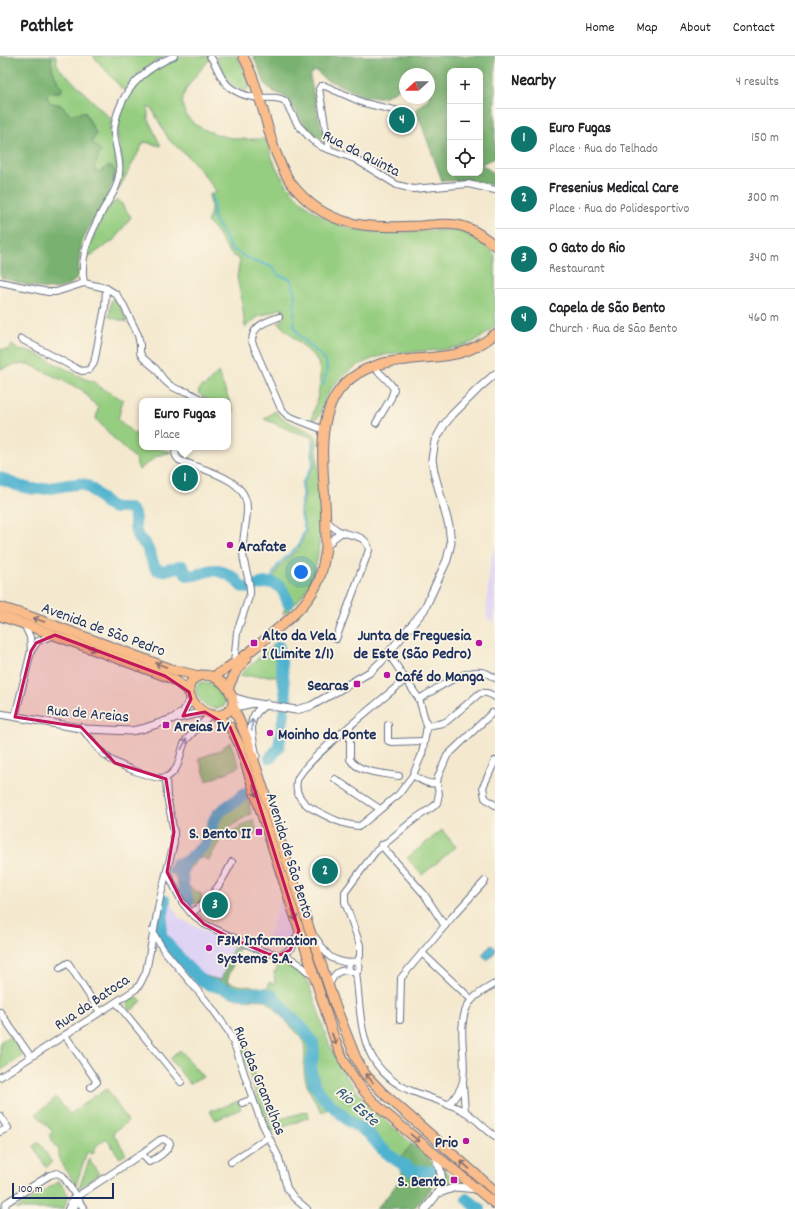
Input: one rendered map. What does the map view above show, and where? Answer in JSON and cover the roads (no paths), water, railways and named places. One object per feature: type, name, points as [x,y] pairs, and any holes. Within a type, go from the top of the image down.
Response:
[{"type":"main road","points":[[243,56],[251,74],[271,138],[285,173],[300,192],[313,204],[326,213],[350,224],[363,226],[398,227],[441,224],[463,226],[486,238],[495,246]]},
{"type":"main road","points":[[231,697],[213,677],[250,653],[302,607],[316,585],[324,562],[330,532],[326,518],[323,467],[324,430],[328,408],[335,394],[348,381],[364,370],[373,366],[395,361],[450,356],[468,352],[495,334]]},
{"type":"main road","name":"Avenida de São Pedro","points":[[0,607],[168,668],[199,676],[213,677]]},
{"type":"main road","name":"Avenida de São Pedro","points":[[0,616],[166,676],[176,681],[198,707],[210,714]]},
{"type":"main road","points":[[234,675],[245,662],[250,653]]},
{"type":"main road","points":[[210,714],[225,713],[231,697],[234,664]]},
{"type":"main road","points":[[190,696],[192,682],[199,676]]},
{"type":"main road","name":"Avenida de São Bento","points":[[231,697],[247,739],[329,986],[356,1058],[365,1074],[383,1093],[412,1120],[495,1191]]},
{"type":"main road","name":"Avenida de São Bento","points":[[210,714],[230,727],[239,744],[314,978],[347,1069],[375,1104],[495,1204]]},
{"type":"street","points":[[84,283],[82,265],[87,244],[114,191],[120,174],[120,159],[114,128],[121,103],[130,86],[137,78],[155,65],[174,56]]},
{"type":"street","name":"Rua da Quinta","points":[[210,56],[228,87],[242,94],[259,98],[275,98],[285,101],[304,133],[312,140],[322,147],[355,159],[389,181],[406,188],[413,189],[468,184],[495,190]]},
{"type":"street","points":[[329,149],[320,94],[321,86],[325,86],[364,103],[398,111]]},
{"type":"street","points":[[0,282],[48,292],[56,292],[84,283],[106,288],[116,294],[124,306],[138,335],[140,353],[143,358],[156,369],[164,380],[171,386],[188,392],[199,398]]},
{"type":"street","points":[[21,339],[77,369],[82,371],[89,370],[94,363],[105,307],[106,288]]},
{"type":"street","points":[[279,317],[258,326],[253,334],[252,342],[281,409],[288,416],[324,430]]},
{"type":"street","points":[[373,366],[394,389],[391,398],[376,424]]},
{"type":"street","points":[[231,697],[240,706],[253,703],[267,704],[296,710],[311,706],[370,672],[381,662],[424,610],[450,552],[451,543],[434,472],[432,459],[435,441],[444,425],[452,415],[495,374]]},
{"type":"street","points":[[176,450],[176,458],[224,477],[241,490],[246,500],[247,509],[243,552],[250,594],[237,632],[234,664]]},
{"type":"street","points":[[330,532],[342,532],[359,537],[366,543],[369,550],[336,639]]},
{"type":"street","points":[[15,717],[31,651],[30,637],[24,624]]},
{"type":"street","points":[[31,651],[38,641],[55,635]]},
{"type":"street","points":[[388,653],[419,699],[427,726],[422,754],[413,775],[399,794],[360,826],[350,826],[337,822],[310,808],[300,798],[296,788],[297,780],[305,767],[350,726],[406,680]]},
{"type":"street","points":[[419,699],[468,673],[488,673],[495,678]]},
{"type":"street","points":[[427,726],[447,721],[480,693],[484,692],[495,697]]},
{"type":"street","name":"Rua de Areias","points":[[172,719],[183,712],[190,696]]},
{"type":"street","points":[[260,778],[251,724],[255,712],[267,704]]},
{"type":"street","points":[[357,962],[360,956],[360,945],[345,902],[346,892],[361,869],[381,846],[437,803],[439,794],[437,783],[440,770],[447,756],[492,713]]},
{"type":"street","name":"Rua de Areias","points":[[0,714],[86,729],[132,731],[172,719],[210,714]]},
{"type":"street","points":[[81,727],[106,757],[115,762],[160,778],[166,777],[176,767],[183,744],[210,714]]},
{"type":"street","points":[[388,725],[388,741],[390,742],[424,741]]},
{"type":"street","points":[[350,726],[350,759],[352,764],[366,770],[399,776]]},
{"type":"street","points":[[495,761],[483,787],[485,798],[495,805]]},
{"type":"street","points":[[413,775],[429,784],[437,783]]},
{"type":"street","name":"Rua da Batoca","points":[[0,1077],[136,989],[140,984],[146,972],[152,931],[172,853],[174,832],[167,796],[166,777]]},
{"type":"street","points":[[335,779],[380,809]]},
{"type":"street","points":[[381,846],[424,894],[445,926]]},
{"type":"street","points":[[191,913],[205,902],[217,889],[232,862]]},
{"type":"street","points":[[166,872],[182,902],[191,913],[204,924],[268,954],[290,958],[314,978]]},
{"type":"street","points":[[400,1020],[401,978],[485,881]]},
{"type":"street","name":"Rua das Gramelhas","points":[[152,931],[163,949],[212,1008],[226,1028],[236,1049],[253,1099],[277,1154],[287,1188],[294,1198],[307,1209]]},
{"type":"street","points":[[280,955],[292,948],[299,931]]},
{"type":"street","points":[[312,933],[323,951],[335,960],[349,964],[352,962],[357,962]]},
{"type":"street","points":[[150,949],[155,947],[163,949]]},
{"type":"street","points":[[422,953],[472,1000]]},
{"type":"street","points":[[329,986],[333,976],[337,972],[341,970],[353,972],[360,969],[357,962]]},
{"type":"street","points":[[60,968],[68,963],[100,1012]]},
{"type":"street","points":[[349,964],[349,969],[353,972],[362,1029],[369,1050],[378,1066],[389,1078],[405,1088],[465,1112],[495,1136]]},
{"type":"street","points":[[465,1112],[463,1082],[463,1024],[465,1013],[472,1000],[478,994],[495,984]]},
{"type":"street","points":[[116,1002],[181,1082]]},
{"type":"street","points":[[0,1012],[31,1057]]},
{"type":"street","points":[[65,1035],[97,1082],[91,1087]]},
{"type":"street","points":[[448,1105],[458,1092],[463,1082]]},
{"type":"street","points":[[242,1103],[253,1099]]},
{"type":"street","points":[[0,1116],[8,1128],[0,1132]]},
{"type":"street","points":[[231,1162],[268,1136]]},
{"type":"street","points":[[68,1209],[71,1201],[142,1154],[160,1140],[164,1139],[170,1143],[168,1149],[152,1161],[149,1162],[146,1160],[142,1154]]},
{"type":"street","points":[[425,1209],[439,1193],[442,1181],[442,1172],[434,1153]]},
{"type":"street","points":[[5,1209],[6,1203],[53,1173],[63,1176],[84,1209]]},
{"type":"street","points":[[439,1193],[456,1187],[477,1189]]},
{"type":"street","points":[[73,1209],[77,1198]]},
{"type":"water","points":[[491,944],[495,948],[495,952],[488,960],[482,955]]},
{"type":"waterway","points":[[212,196],[214,207],[213,218],[224,234],[230,248],[255,262],[272,267],[278,275],[290,279],[292,282],[295,293],[294,326],[299,335],[323,358],[325,362],[327,372],[323,385]]},
{"type":"waterway","points":[[271,582],[278,565],[298,546],[305,530],[300,511],[303,496],[302,483],[313,465],[312,440]]},
{"type":"waterway","name":"Rio Este","points":[[0,478],[30,489],[45,489],[83,484],[91,489],[108,505],[117,508],[128,508],[134,513],[135,529],[138,537],[147,547],[156,569],[162,571],[182,566],[187,575],[191,576],[214,570],[229,575],[242,586],[247,588]]},
{"type":"waterway","name":"Rio Este","points":[[256,585],[263,583],[273,583],[277,585],[283,591],[288,603]]},
{"type":"waterway","name":"Rio Este","points":[[279,647],[286,702]]},
{"type":"waterway","name":"Rio Este","points":[[270,758],[279,747],[284,713]]},
{"type":"waterway","name":"Rio Este","points":[[188,902],[182,877],[185,863],[205,844],[217,815],[244,794]]},
{"type":"waterway","points":[[173,869],[176,864],[185,862]]},
{"type":"waterway","name":"Rio Este","points":[[165,901],[160,930],[162,937],[189,969],[208,984],[238,993],[263,993],[273,996],[288,1014],[303,1028],[313,1043],[314,1051],[311,1071],[314,1083],[322,1096],[350,1122],[369,1134],[381,1148],[392,1157],[411,1170],[432,1172]]},
{"type":"waterway","name":"Rio Este","points":[[467,1199],[480,1209]]},
{"type":"place","name":"Capela de São Bento","points":[[402,120]]},
{"type":"place","name":"Euro Fugas","points":[[185,478]]},
{"type":"place","name":"Arafate","points":[[230,545]]},
{"type":"place","name":"Alto da Vela I (Limite 2/1)","points":[[254,643]]},
{"type":"place","name":"Junta de Freguesia de Este (São Pedro)","points":[[479,643]]},
{"type":"place","name":"Café do Manga","points":[[387,675]]},
{"type":"place","name":"Searas","points":[[357,684]]},
{"type":"place","name":"Areias IV","points":[[166,725]]},
{"type":"place","name":"Moinho da Ponte","points":[[270,733]]},
{"type":"place","name":"S. Bento II","points":[[259,832]]},
{"type":"place","name":"Fresenius Medical Care","points":[[325,871]]},
{"type":"place","name":"O Gato do Rio","points":[[215,905]]},
{"type":"place","name":"F3M Information Systems S.A.","points":[[209,948]]},
{"type":"place","name":"Prio","points":[[466,1141]]},
{"type":"place","name":"S. Bento","points":[[454,1180]]}]
